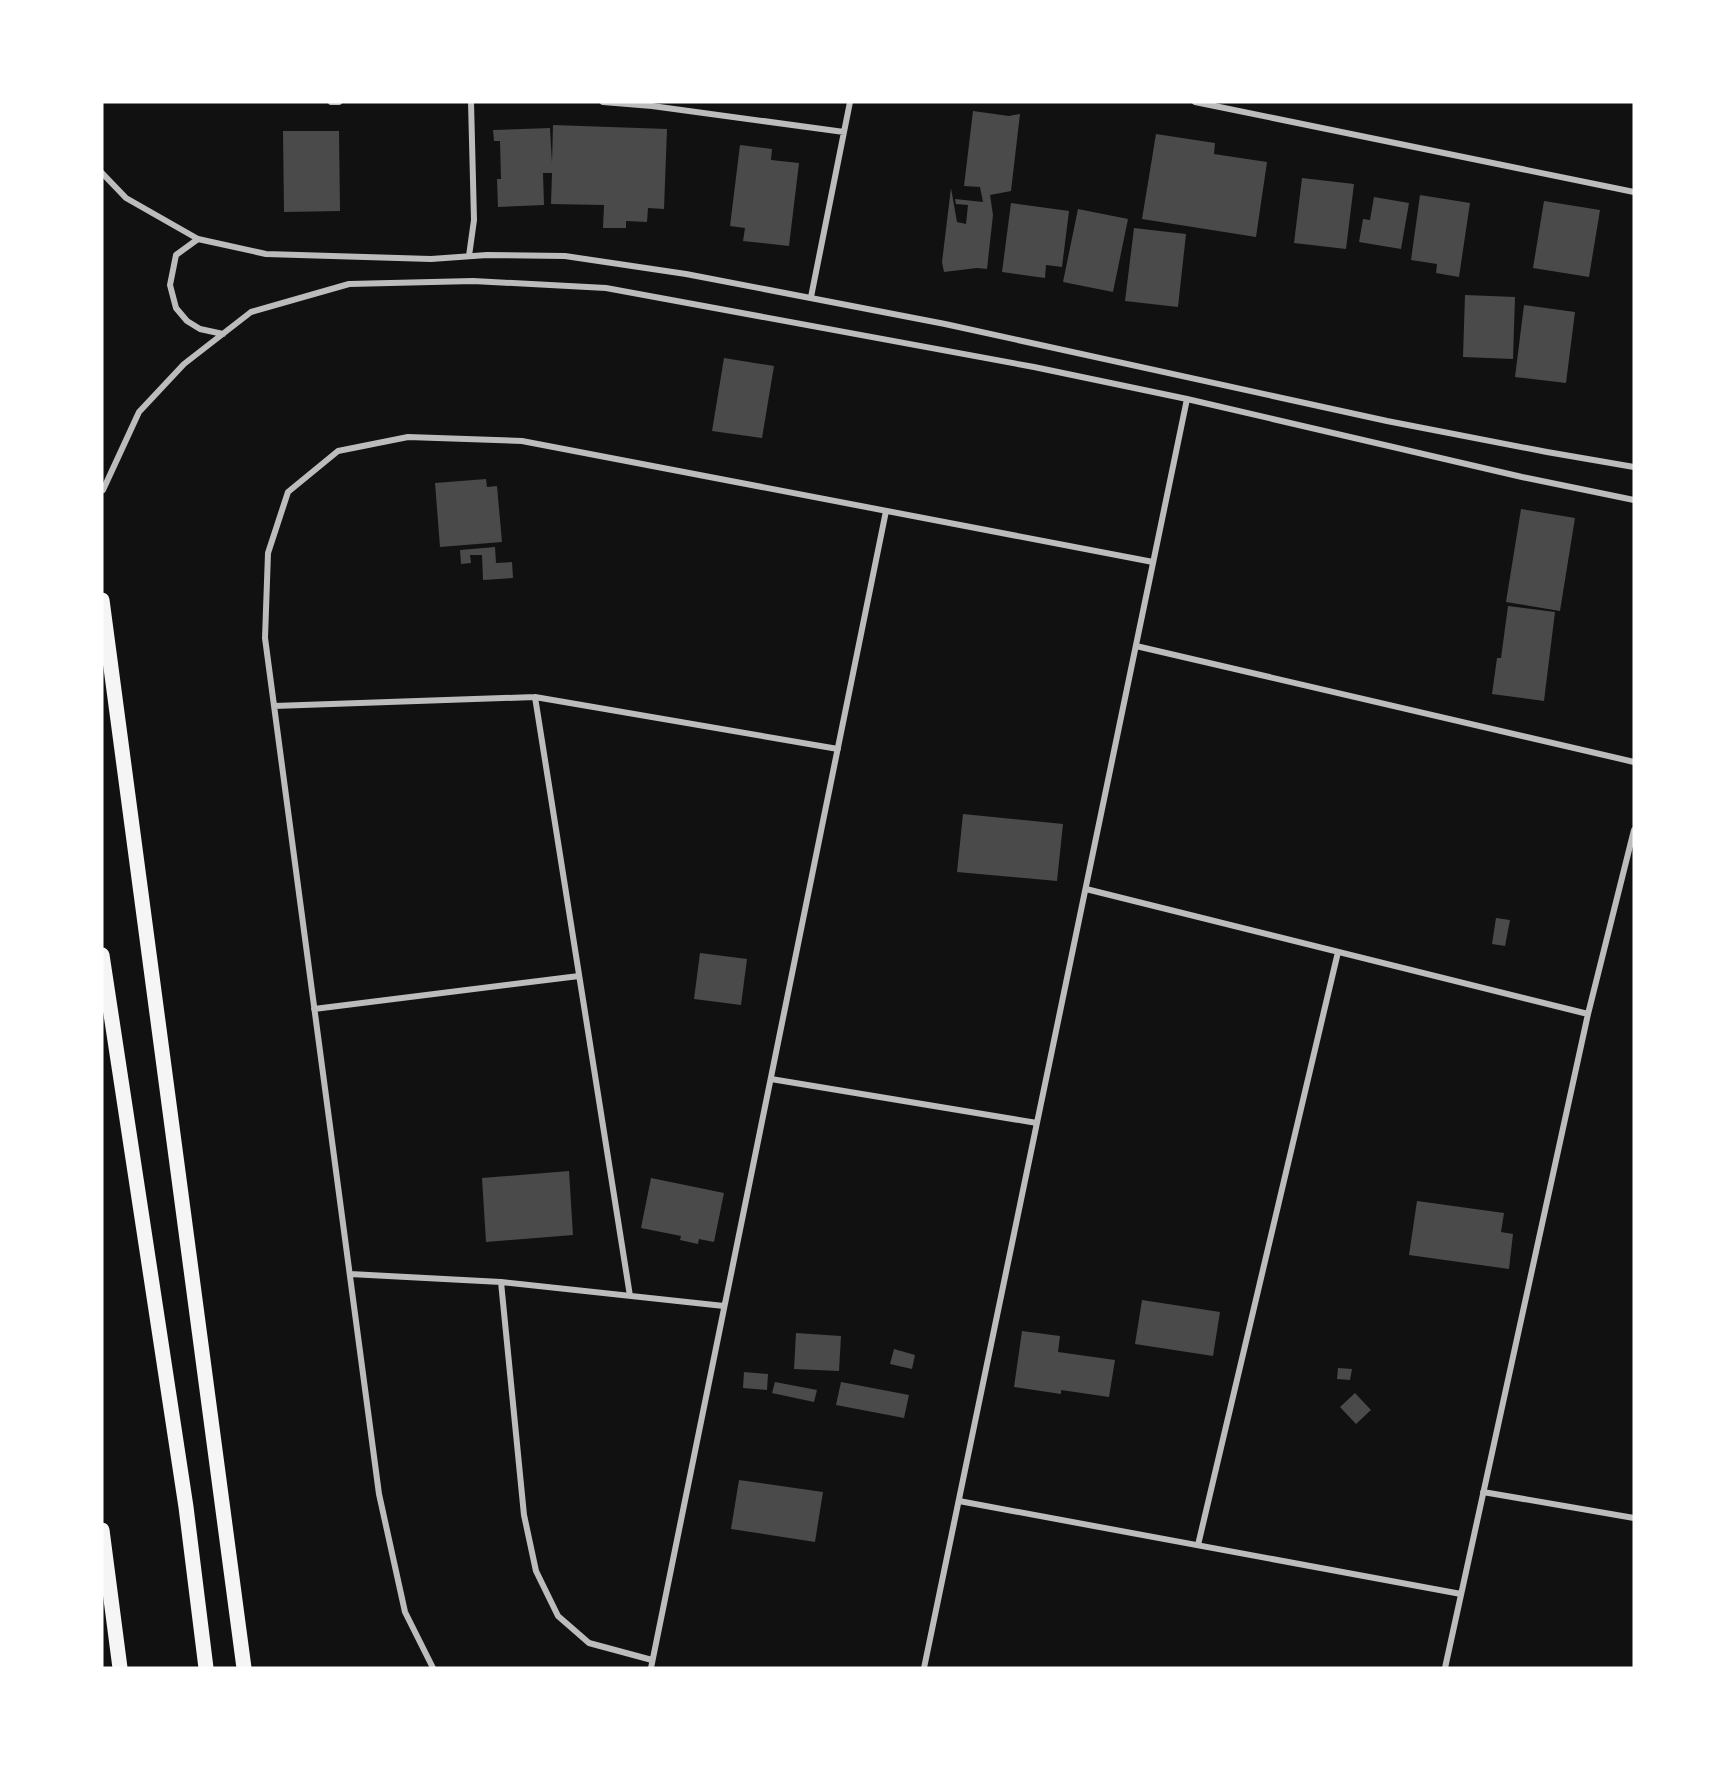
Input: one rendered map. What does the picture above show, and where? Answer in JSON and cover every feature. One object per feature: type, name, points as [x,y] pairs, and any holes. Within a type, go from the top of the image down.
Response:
[{"type":"main road","points":[[102,600],[244,1668]]},
{"type":"main road","points":[[102,955],[186,1507],[206,1668]]},
{"type":"main road","points":[[102,1530],[120,1668]]},
{"type":"street","points":[[331,102],[339,102]]},
{"type":"street","points":[[469,256],[474,220],[471,102]]},
{"type":"street","points":[[603,102],[651,106],[844,132]]},
{"type":"street","points":[[811,297],[850,102]]},
{"type":"street","points":[[1195,102],[1634,192]]},
{"type":"street","points":[[102,173],[126,198],[198,239],[266,254],[431,259],[469,256],[565,256],[686,274],[945,324],[1399,423],[1547,453],[1634,467]]},
{"type":"street","points":[[198,239],[176,255],[170,285],[176,308],[187,321],[200,329],[223,334]]},
{"type":"street","points":[[103,490],[139,412],[184,364],[251,312],[349,284],[473,281],[606,288],[1034,367],[1187,399],[1522,477],[1634,500]]},
{"type":"street","points":[[924,1668],[1187,399]]},
{"type":"street","points":[[433,1668],[405,1612],[379,1494],[265,638],[268,553],[288,492],[338,451],[408,437],[522,441],[1153,562]]},
{"type":"street","points":[[651,1668],[886,511]]},
{"type":"street","points":[[1136,646],[1634,762]]},
{"type":"street","points":[[274,706],[535,697],[838,749]]},
{"type":"street","points":[[535,697],[630,1296]]},
{"type":"street","points":[[1445,1668],[1588,1014],[1634,830]]},
{"type":"street","points":[[1086,889],[1588,1014]]},
{"type":"street","points":[[1198,1545],[1338,952]]},
{"type":"street","points":[[314,1009],[579,976]]},
{"type":"street","points":[[771,1079],[1037,1123]]},
{"type":"street","points":[[350,1274],[501,1282],[724,1306]]},
{"type":"street","points":[[501,1282],[524,1515],[536,1571],[558,1616],[589,1643],[652,1660]]},
{"type":"street","points":[[1483,1492],[1634,1518]]},
{"type":"street","points":[[959,1501],[1461,1594]]},
{"type":"building","points":[[973,111],[1009,116],[1020,114],[1011,191],[990,195],[993,215],[987,269],[944,272],[942,262],[951,188],[957,222],[966,224],[968,205],[956,204],[955,199],[983,202],[980,187],[964,186]]},
{"type":"building","points":[[553,125],[667,129],[664,209],[648,208],[647,222],[626,221],[626,228],[603,228],[604,205],[551,204],[552,173],[543,173],[544,205],[498,207],[497,179],[501,179],[500,141],[494,141],[493,130],[550,128],[552,163]]},
{"type":"building","points":[[283,131],[339,131],[340,211],[284,212]]},
{"type":"building","points":[[1156,134],[1215,143],[1214,154],[1267,162],[1256,237],[1142,219]]},
{"type":"building","points":[[740,145],[772,149],[771,160],[799,163],[789,246],[743,241],[745,228],[730,226]]},
{"type":"building","points":[[1302,178],[1354,184],[1346,249],[1294,243]]},
{"type":"building","points":[[1420,195],[1470,203],[1459,277],[1436,273],[1437,264],[1411,260]]},
{"type":"building","points":[[1374,197],[1409,203],[1401,249],[1359,242],[1363,219],[1370,220]]},
{"type":"building","points":[[1544,201],[1600,210],[1589,277],[1533,268]]},
{"type":"building","points":[[1011,203],[1069,211],[1062,267],[1046,265],[1045,278],[1002,272]]},
{"type":"building","points":[[1078,209],[1128,219],[1113,292],[1063,282]]},
{"type":"building","points":[[1134,228],[1186,234],[1178,307],[1125,301]]},
{"type":"building","points":[[1465,295],[1515,297],[1513,359],[1463,357]]},
{"type":"building","points":[[1524,305],[1575,312],[1566,383],[1515,377]]},
{"type":"building","points":[[724,358],[774,366],[762,438],[712,431]]},
{"type":"building","points":[[486,479],[487,487],[497,486],[502,542],[440,547],[435,483]]},
{"type":"building","points":[[1521,509],[1575,518],[1560,611],[1506,602]]},
{"type":"building","points":[[495,547],[496,563],[512,562],[513,578],[483,580],[482,555],[470,555],[471,563],[461,564],[460,550]]},
{"type":"building","points":[[1508,606],[1555,612],[1544,701],[1492,694],[1497,658],[1501,658]]},
{"type":"building","points":[[963,814],[1063,824],[1057,881],[957,872]]},
{"type":"building","points":[[1496,918],[1510,920],[1505,946],[1492,944]]},
{"type":"building","points":[[700,953],[747,959],[741,1005],[694,999]]},
{"type":"building","points":[[569,1171],[573,1235],[486,1242],[482,1178]]},
{"type":"building","points":[[651,1178],[724,1193],[714,1242],[699,1239],[698,1244],[680,1240],[681,1236],[641,1228]]},
{"type":"building","points":[[1417,1201],[1504,1213],[1501,1232],[1513,1234],[1509,1269],[1409,1255]]},
{"type":"building","points":[[1142,1300],[1220,1312],[1213,1356],[1135,1344]]},
{"type":"building","points":[[1022,1331],[1060,1336],[1058,1352],[1115,1360],[1109,1397],[1061,1390],[1061,1394],[1014,1387]]},
{"type":"building","points":[[796,1333],[841,1336],[839,1371],[794,1369]]},
{"type":"building","points":[[894,1349],[915,1355],[912,1369],[890,1364]]},
{"type":"building","points":[[1338,1368],[1352,1369],[1350,1380],[1337,1379]]},
{"type":"building","points":[[744,1372],[768,1374],[767,1390],[743,1388]]},
{"type":"building","points":[[775,1382],[817,1390],[814,1402],[772,1393]]},
{"type":"building","points":[[841,1382],[909,1395],[904,1418],[836,1405]]},
{"type":"building","points":[[1355,1393],[1371,1410],[1356,1424],[1340,1407]]},
{"type":"building","points":[[739,1480],[823,1492],[815,1542],[731,1529]]}]
